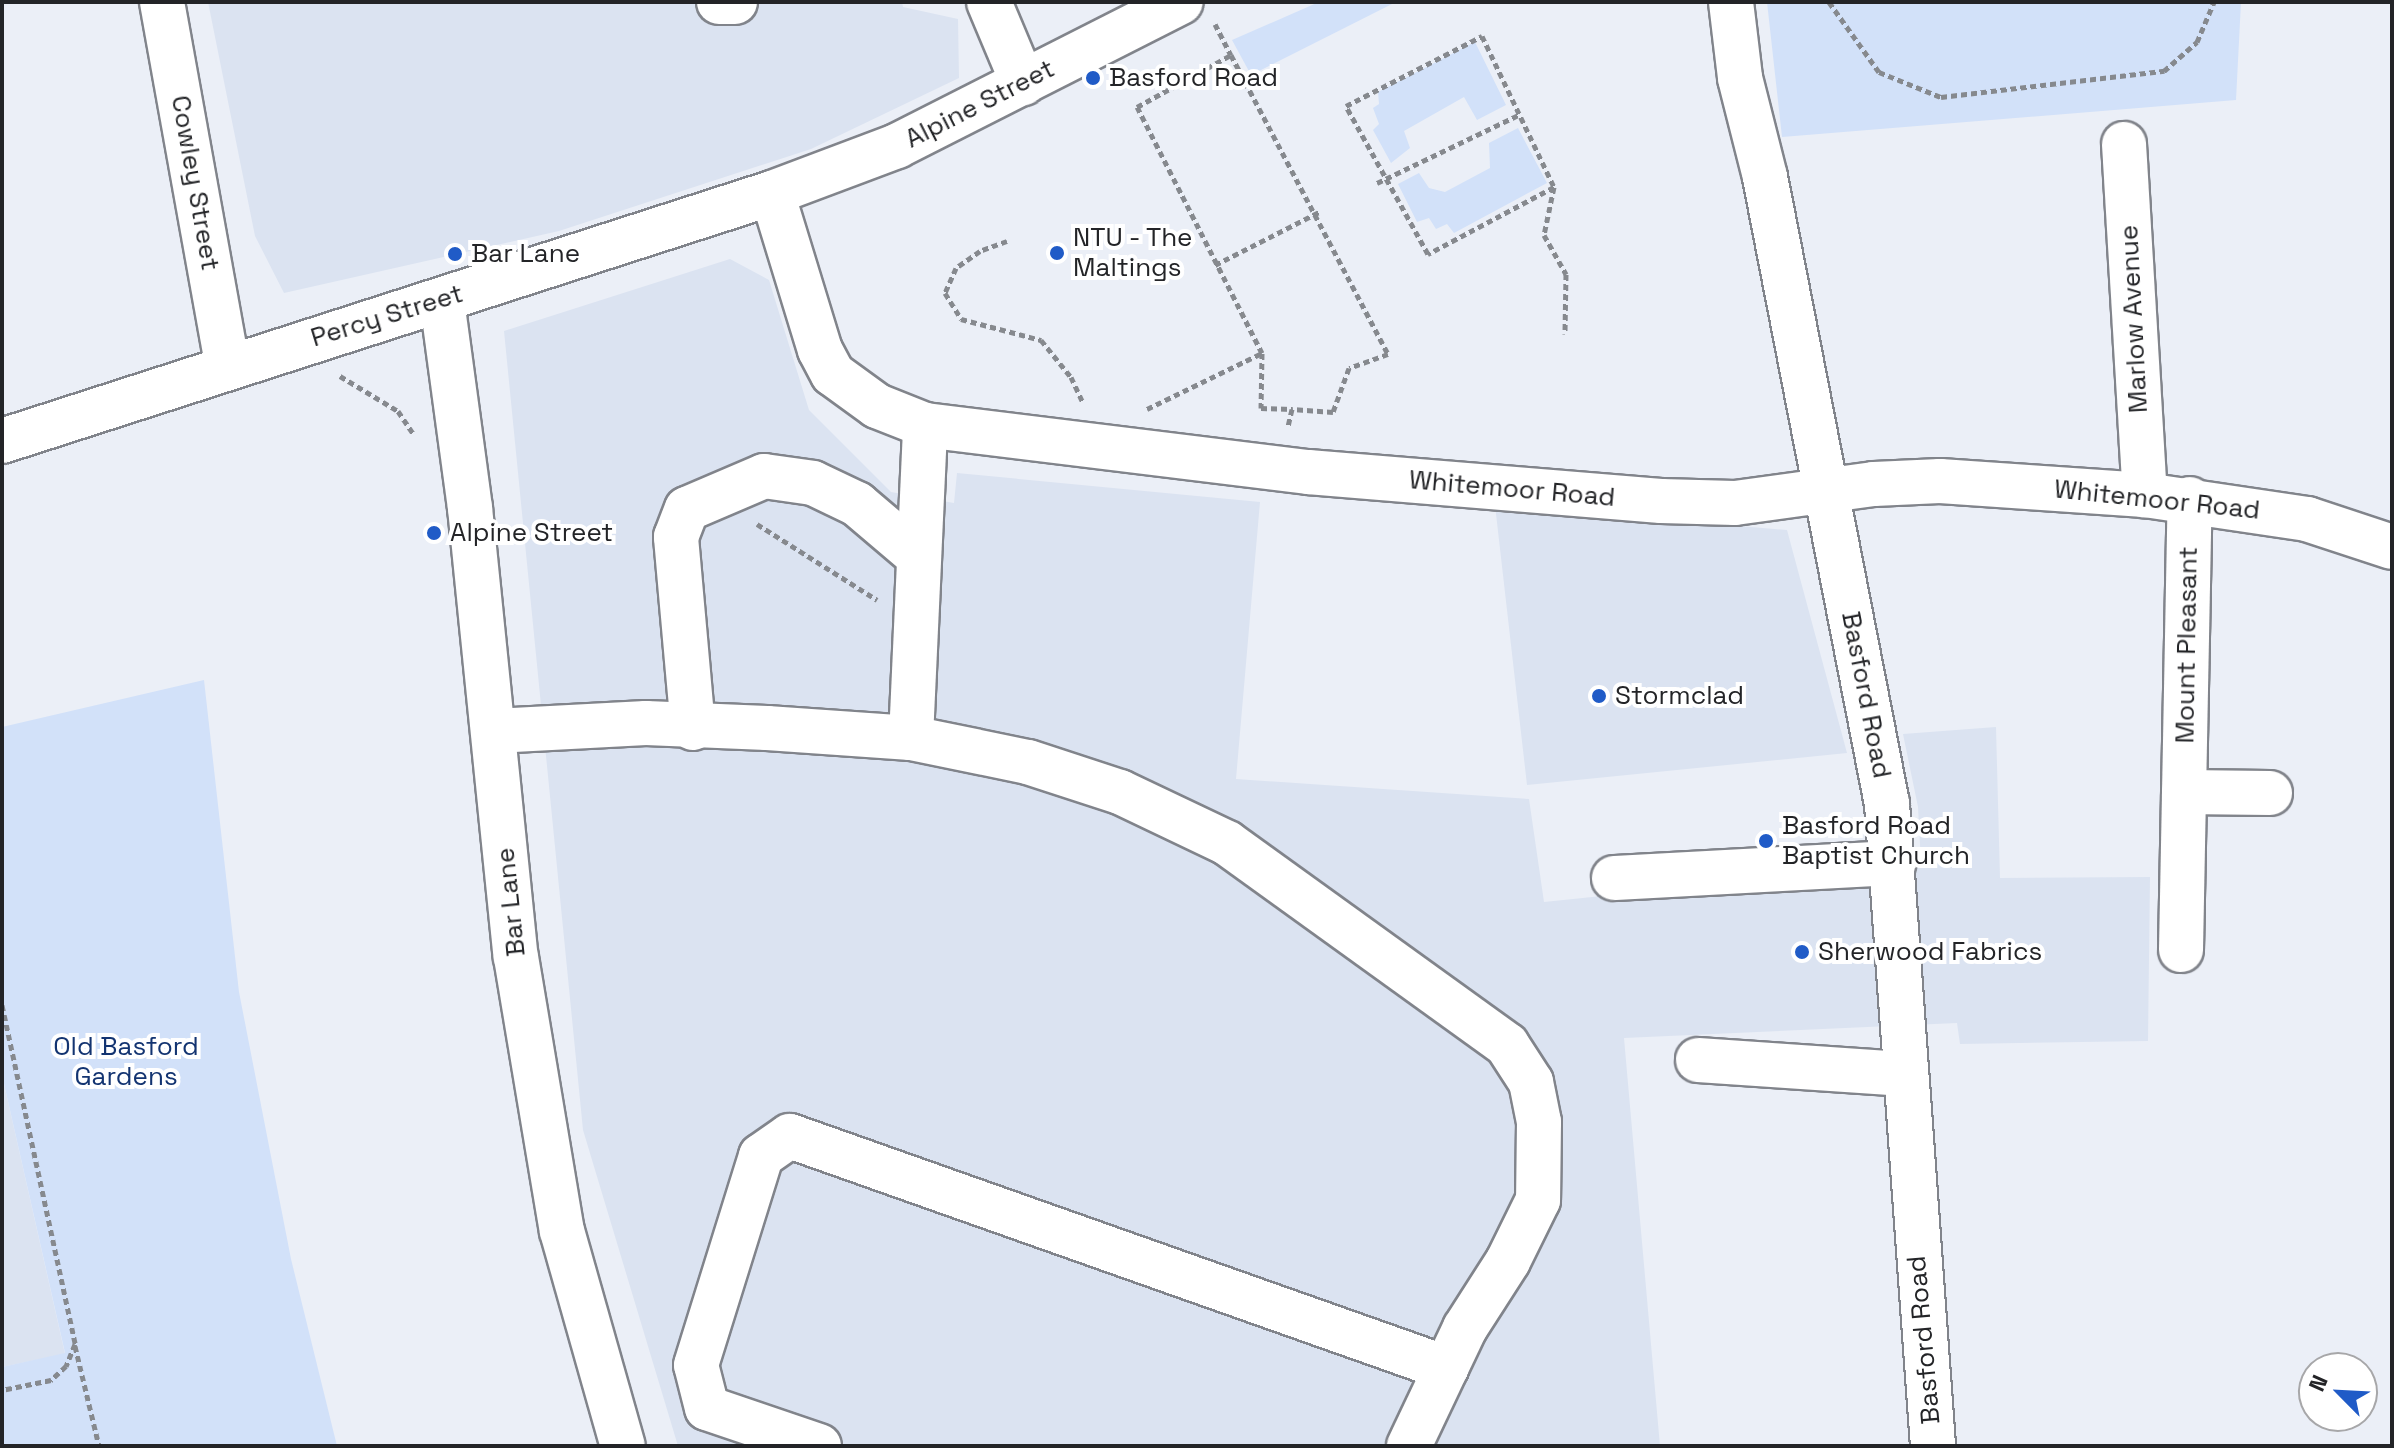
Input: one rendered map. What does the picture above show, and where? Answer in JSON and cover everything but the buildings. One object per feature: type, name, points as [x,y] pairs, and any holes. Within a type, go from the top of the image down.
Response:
[{"type":"street","name":"Cowley Street","points":[[162,2],[227,365]]},
{"type":"street","points":[[719,2],[735,2]]},
{"type":"street","points":[[989,2],[1023,83]]},
{"type":"street","name":"Alpine Street","points":[[772,193],[897,146],[1181,2]]},
{"type":"street","name":"Basford Road","points":[[1731,2],[1740,78],[1765,177],[1887,804],[1894,863],[1933,1446]]},
{"type":"street","name":"Marlow Avenue","points":[[2124,144],[2145,495]]},
{"type":"street","name":"Percy Street","points":[[2,441],[227,365],[442,301],[772,193]]},
{"type":"street","name":"Whitemoor Road","points":[[772,193],[820,350],[833,374],[877,406],[925,425],[1283,468],[1661,501],[1735,503],[1825,489],[1940,481],[2145,495],[2190,499],[2307,519],[2392,547]]},
{"type":"street","name":"Bar Lane","points":[[442,301],[494,731],[516,957],[562,1231],[623,1446]]},
{"type":"street","points":[[911,738],[925,425]]},
{"type":"street","points":[[693,728],[676,537],[687,509],[711,495],[764,476],[813,483],[857,504],[918,556]]},
{"type":"street","name":"Mount Pleasant","points":[[2181,950],[2190,499]]},
{"type":"street","points":[[2392,514],[2392,547]]},
{"type":"street","points":[[494,731],[646,723],[911,738],[1028,762],[1094,784],[1227,843],[1507,1045],[1531,1082],[1539,1122],[1538,1200],[1446,1368],[1409,1446]]},
{"type":"street","points":[[2184,792],[2270,793]]},
{"type":"street","points":[[1614,878],[1894,863]]},
{"type":"street","points":[[1698,1060],[1906,1074]]},
{"type":"street","points":[[819,1446],[707,1408],[696,1365],[761,1156],[790,1136],[1446,1368]]},
{"type":"path","points":[[1829,2],[1879,72],[1941,97],[2164,71],[2197,42],[2214,2]]},
{"type":"path","points":[[1554,187],[1428,254],[1346,106],[1482,36],[1554,187],[1544,235],[1566,274],[1565,334]]},
{"type":"path","points":[[1231,55],[1388,354],[1349,368],[1333,412],[1261,408],[1262,353],[1215,265],[1137,107],[1231,55]]},
{"type":"path","points":[[1377,183],[1518,115]]},
{"type":"path","points":[[1215,265],[1321,211]]},
{"type":"path","points":[[1007,241],[980,251],[956,268],[945,293],[961,319],[1041,340],[1071,377],[1089,417]]},
{"type":"path","points":[[1143,411],[1262,353]]},
{"type":"path","points":[[1283,468],[1292,409]]},
{"type":"path","points":[[711,495],[915,624]]},
{"type":"path","points":[[2,1005],[99,1446]]},
{"type":"path","points":[[2,1390],[51,1380],[66,1366],[75,1344]]},
{"type":"shaded area","points":[[208,2],[902,2],[903,7],[958,19],[959,78],[811,149],[559,231],[284,293],[255,236]]},
{"type":"shaded area","points":[[730,259],[769,280],[809,410],[891,492],[954,503],[957,473],[1260,502],[1236,779],[1529,799],[1544,902],[1921,863],[1918,807],[1903,734],[1996,727],[2000,878],[2150,877],[2148,1041],[1960,1044],[1957,1023],[1624,1038],[1660,1446],[678,1446],[583,1130],[504,331]]},
{"type":"shaded area","points":[[1495,505],[1787,530],[1847,753],[1527,785]]},
{"type":"shaded area","points":[[2,1075],[65,1354],[2,1367]]},
{"type":"green space","points":[[1319,2],[1396,2],[1251,75],[1232,40]]},
{"type":"green space","points":[[1767,2],[2241,2],[2236,100],[1782,137]]},
{"type":"green space","points":[[1475,42],[1506,105],[1477,120],[1464,97],[1404,131],[1410,148],[1391,163],[1373,130],[1379,124],[1373,108],[1379,104],[1378,92]]},
{"type":"green space","points":[[1518,128],[1547,183],[1454,233],[1447,224],[1436,229],[1429,218],[1417,222],[1398,184],[1419,173],[1429,188],[1445,192],[1490,168],[1489,143]]},
{"type":"green space","name":"Old Basford Gardens","points":[[204,680],[239,992],[291,1259],[337,1446],[2,1446],[2,1367],[65,1353],[2,1075],[2,727]]},
{"type":"place","name":"Basford Road","points":[[1093,78]]},
{"type":"place","name":"NTU - The Maltings","points":[[1057,253]]},
{"type":"place","name":"Bar Lane","points":[[455,254]]},
{"type":"place","name":"Alpine Street","points":[[434,533]]},
{"type":"place","name":"Stormclad","points":[[1599,696]]},
{"type":"place","name":"Basford Road Baptist Church","points":[[1766,841]]},
{"type":"place","name":"Sherwood Fabrics","points":[[1802,952]]}]
